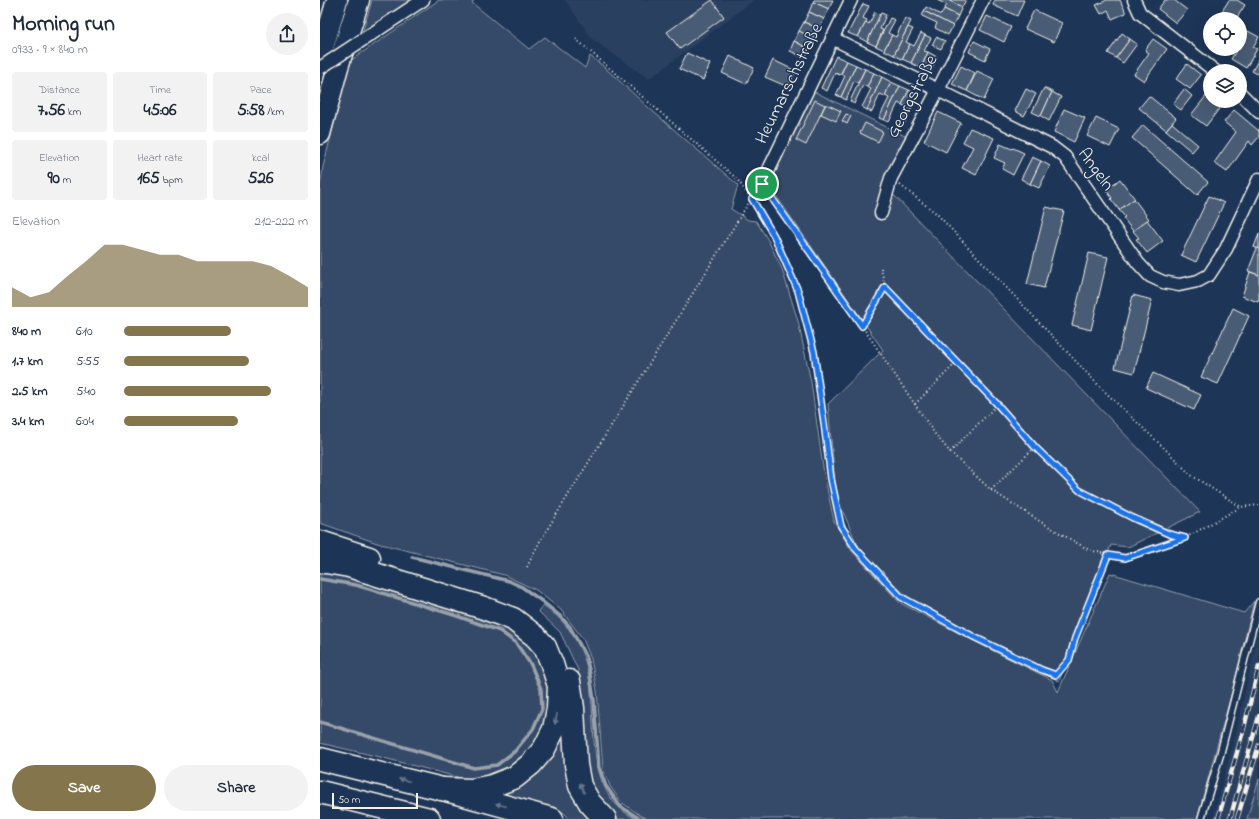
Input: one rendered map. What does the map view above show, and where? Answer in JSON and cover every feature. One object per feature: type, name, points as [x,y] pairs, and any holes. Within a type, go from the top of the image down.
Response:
[{"type":"highway","points":[[320,58],[325,33],[338,0]]},
{"type":"highway","points":[[320,134],[359,0]]},
{"type":"highway","points":[[320,542],[499,598],[519,607],[539,624],[555,643],[566,667],[574,708],[576,765],[580,786],[590,803],[605,819]]},
{"type":"highway","points":[[320,562],[349,566],[484,608],[513,619],[535,636],[545,647],[559,686],[559,694],[554,729],[544,748],[531,764],[515,777],[492,786],[472,790],[442,789]]},
{"type":"highway","points":[[320,759],[442,789],[552,819]]},
{"type":"highway","points":[[320,792],[430,819]]},
{"type":"street","points":[[320,68],[423,0]]},
{"type":"street","name":"Heumarschstraße","points":[[762,184],[851,0]]},
{"type":"street","name":"Georgstraße","points":[[881,213],[891,178],[938,90],[983,0]]},
{"type":"street","points":[[1134,0],[1140,13],[1206,64]]},
{"type":"street","name":"Angeln","points":[[832,38],[1052,147],[1065,157],[1138,263],[1150,276],[1163,282],[1179,285],[1198,282],[1209,275],[1226,250],[1259,179]]},
{"type":"street","points":[[1247,100],[1259,112]]},
{"type":"lane","points":[[1201,819],[1222,747],[1259,602]]},
{"type":"path","points":[[576,39],[737,179],[752,199],[774,236],[798,291],[814,352],[831,479],[841,526],[856,549],[901,597],[974,637],[1042,670],[1056,675],[1069,660],[1075,638],[1108,555]]},
{"type":"path","points":[[891,178],[937,214],[1102,389],[1191,475],[1241,507]]},
{"type":"path","points":[[527,567],[540,541],[762,184],[862,326],[935,434],[950,452],[991,490],[1089,550],[1125,558],[1185,538],[1241,507],[1259,505]]},
{"type":"path","points":[[881,268],[885,287],[997,404],[1035,447],[1079,490],[1133,518],[1169,534],[1185,538]]},
{"type":"path","points":[[862,326],[885,287]]},
{"type":"path","points":[[915,404],[956,362]]},
{"type":"path","points":[[950,452],[997,404]]},
{"type":"path","points":[[991,490],[1035,447]]},
{"type":"shaded area","points":[[372,0],[412,0],[362,34]]},
{"type":"shaded area","points":[[439,0],[474,0],[472,3],[529,49],[545,37],[585,68],[590,56],[738,185],[731,209],[748,220],[756,221],[768,240],[782,269],[798,321],[811,382],[824,474],[834,521],[851,550],[900,603],[1052,680],[1058,692],[1110,573],[1244,613],[1254,601],[1234,684],[1197,819],[648,819],[621,802],[610,786],[603,769],[597,691],[591,659],[583,639],[561,610],[536,590],[504,575],[377,543],[320,523],[320,188],[323,167],[350,61]]},
{"type":"shaded area","points":[[565,0],[754,0],[649,79],[592,39]]},
{"type":"shaded area","points":[[813,91],[909,138],[885,186],[1200,512],[1128,547],[1111,545],[1059,681],[911,600],[861,554],[836,495],[828,404],[883,350],[768,184]]},
{"type":"shaded area","points":[[320,569],[326,569],[508,625],[541,655],[551,686],[551,712],[528,756],[492,778],[469,780],[320,743]]},
{"type":"shaded area","points":[[543,605],[564,623],[575,638],[581,650],[590,681],[598,770],[606,789],[618,806],[636,819],[618,819],[611,814],[601,802],[590,782],[586,759],[584,702],[578,670],[560,632],[538,611]]},
{"type":"shaded area","points":[[1259,628],[1259,779],[1247,819],[1213,819],[1236,733]]},
{"type":"shaded area","points":[[566,713],[597,819],[570,819],[563,812],[527,802],[484,796]]},
{"type":"shaded area","points":[[1259,779],[1259,819],[1247,819]]},
{"type":"building","points":[[712,0],[724,17],[680,49],[667,32]]},
{"type":"building","points":[[814,0],[833,0],[829,9],[813,2]]},
{"type":"building","points":[[937,0],[948,0],[962,7],[958,16],[944,9],[947,5]]},
{"type":"building","points":[[948,0],[966,0],[962,7]]},
{"type":"building","points":[[995,0],[1024,0],[1017,16],[993,5]]},
{"type":"building","points":[[1107,0],[1120,0],[1126,13],[1112,19],[1108,10],[1101,14],[1096,5]]},
{"type":"building","points":[[1165,0],[1174,0],[1187,10],[1176,23],[1158,9]]},
{"type":"building","points":[[1229,0],[1237,0],[1245,5],[1240,12],[1222,11]]},
{"type":"building","points":[[813,2],[829,9],[824,19],[809,12]]},
{"type":"building","points":[[863,4],[869,6],[863,18],[867,20],[858,37],[848,33]]},
{"type":"building","points":[[926,7],[941,15],[944,9],[958,16],[953,26],[924,11]]},
{"type":"building","points":[[1034,10],[1062,23],[1054,42],[1025,29]]},
{"type":"building","points":[[924,11],[953,26],[948,35],[935,28],[937,23],[922,16]]},
{"type":"building","points":[[809,12],[824,19],[819,29],[804,22]]},
{"type":"building","points":[[875,12],[880,15],[867,42],[858,37],[866,22],[869,24]]},
{"type":"building","points":[[881,13],[886,15],[880,29],[883,30],[876,46],[867,42]]},
{"type":"building","points":[[987,16],[1011,27],[1004,42],[980,30]]},
{"type":"building","points":[[890,18],[895,20],[888,33],[892,35],[884,50],[876,46]]},
{"type":"building","points":[[905,18],[911,21],[894,55],[884,50],[892,35],[896,37]]},
{"type":"building","points":[[804,22],[819,29],[814,39],[799,31]]},
{"type":"building","points":[[908,27],[913,29],[906,42],[910,44],[902,59],[894,55]]},
{"type":"building","points":[[799,31],[814,39],[809,49],[794,41]]},
{"type":"building","points":[[1248,31],[1259,37],[1253,47],[1257,49],[1247,66],[1247,64],[1239,64],[1231,59],[1233,56],[1247,56]]},
{"type":"building","points":[[921,33],[925,35],[911,63],[902,59],[910,44],[914,46]]},
{"type":"building","points":[[1122,33],[1130,39],[1116,58],[1108,53]]},
{"type":"building","points":[[925,35],[931,38],[924,51],[928,52],[921,68],[911,63]]},
{"type":"building","points":[[936,37],[945,41],[941,49],[932,45]]},
{"type":"building","points":[[1130,39],[1137,44],[1123,63],[1116,58]]},
{"type":"building","points":[[1153,39],[1167,49],[1144,81],[1134,74],[1149,53],[1145,50]]},
{"type":"building","points":[[794,41],[809,49],[805,58],[790,51]]},
{"type":"building","points":[[974,41],[990,49],[985,60],[969,52]]},
{"type":"building","points":[[928,52],[937,57],[930,73],[921,68]]},
{"type":"building","points":[[687,53],[710,64],[703,80],[679,69]]},
{"type":"building","points":[[730,56],[754,68],[746,84],[722,73]]},
{"type":"building","points":[[836,56],[847,61],[840,75],[835,73],[827,91],[821,88]]},
{"type":"building","points":[[1259,59],[1259,75],[1252,71]]},
{"type":"building","points":[[773,60],[796,71],[788,87],[765,77]]},
{"type":"building","points":[[847,61],[856,65],[841,97],[836,95],[845,76],[841,74]]},
{"type":"building","points":[[1187,64],[1201,75],[1190,89],[1176,79]]},
{"type":"building","points":[[856,65],[865,69],[858,83],[854,81],[846,100],[841,97]]},
{"type":"building","points":[[961,66],[975,73],[967,91],[952,84]]},
{"type":"building","points":[[865,69],[874,73],[867,87],[863,85],[854,104],[850,101]]},
{"type":"building","points":[[977,71],[994,79],[984,100],[967,91]]},
{"type":"building","points":[[874,73],[882,77],[867,110],[862,107],[871,89],[867,87]]},
{"type":"building","points":[[882,77],[891,82],[885,96],[880,94],[872,112],[867,110]]},
{"type":"building","points":[[891,82],[900,86],[884,120],[879,118],[889,98],[885,96]]},
{"type":"building","points":[[900,86],[909,90],[902,105],[898,103],[889,122],[884,120]]},
{"type":"building","points":[[1044,88],[1052,92],[1041,116],[1032,112]]},
{"type":"building","points":[[1026,89],[1036,94],[1024,116],[1015,111]]},
{"type":"building","points":[[1184,89],[1192,96],[1181,110],[1173,104]]},
{"type":"building","points":[[909,90],[918,95],[904,124],[900,122],[907,107],[902,105]]},
{"type":"building","points":[[1052,92],[1061,97],[1049,121],[1041,116]]},
{"type":"building","points":[[1149,96],[1176,118],[1166,130],[1139,108]]},
{"type":"building","points":[[815,100],[825,105],[806,145],[796,140]]},
{"type":"building","points":[[1203,100],[1203,108],[1220,108],[1206,126],[1191,115]]},
{"type":"building","points":[[826,104],[841,111],[836,121],[821,114]]},
{"type":"building","points":[[1064,109],[1085,118],[1074,142],[1054,132]]},
{"type":"building","points":[[1234,110],[1259,131],[1259,137],[1252,145],[1249,141],[1227,172],[1214,163],[1236,132],[1224,122]]},
{"type":"building","points":[[938,112],[961,123],[946,152],[924,141]]},
{"type":"building","points":[[846,114],[851,116],[847,124],[842,121]]},
{"type":"building","points":[[1096,118],[1119,129],[1110,147],[1087,136]]},
{"type":"building","points":[[865,123],[883,132],[878,142],[860,133]]},
{"type":"building","points":[[1172,123],[1198,145],[1192,152],[1166,130]]},
{"type":"building","points":[[1143,125],[1208,182],[1197,195],[1132,138]]},
{"type":"building","points":[[970,128],[994,138],[976,175],[962,168],[973,147],[963,142]]},
{"type":"building","points":[[1000,144],[1024,153],[1013,175],[1002,169],[1005,163],[994,158]]},
{"type":"building","points":[[1032,157],[1041,161],[1030,184],[1021,179]]},
{"type":"building","points":[[1041,161],[1050,166],[1039,188],[1030,184]]},
{"type":"building","points":[[1120,179],[1135,199],[1119,210],[1106,190]]},
{"type":"building","points":[[1209,196],[1224,203],[1196,262],[1181,255]]},
{"type":"building","points":[[1134,199],[1149,219],[1133,231],[1119,210]]},
{"type":"building","points":[[1046,207],[1064,211],[1044,288],[1027,284]]},
{"type":"building","points":[[1147,220],[1163,241],[1147,253],[1136,239],[1139,238],[1133,231]]},
{"type":"building","points":[[1259,234],[1259,249],[1254,247]]},
{"type":"building","points":[[1257,248],[1259,249],[1259,275],[1248,271]]},
{"type":"building","points":[[1089,253],[1108,257],[1091,330],[1072,325]]},
{"type":"building","points":[[1250,272],[1259,275],[1258,302],[1242,296]]},
{"type":"building","points":[[1133,295],[1152,300],[1134,373],[1115,368]]},
{"type":"building","points":[[1233,308],[1249,316],[1218,384],[1201,377]]},
{"type":"building","points":[[1153,373],[1201,395],[1194,410],[1146,388]]},
{"type":"waterway","points":[[412,557],[509,581],[522,587],[543,602],[560,616],[570,627],[586,656],[590,674],[594,700],[599,767],[606,786],[620,806],[640,819]]},
{"type":"waterway","points":[[320,579],[356,585],[454,615],[500,631],[516,643],[531,665],[541,689],[542,709],[533,729],[515,751],[497,765],[474,768],[320,722]]},
{"type":"railway","points":[[1218,819],[1244,728],[1259,666]]},
{"type":"railway","points":[[1230,819],[1259,716]]},
{"type":"railway","points":[[1237,819],[1259,745]]},
{"type":"route","points":[[762,184],[862,326],[885,287],[997,404],[1035,447],[1079,490],[1133,518],[1169,534],[1185,538],[1125,558],[1108,555],[1075,638],[1069,660],[1056,675],[1042,670],[974,637],[901,597],[856,549],[841,526],[831,479],[814,352],[798,291],[774,236],[752,199],[762,184]]}]
